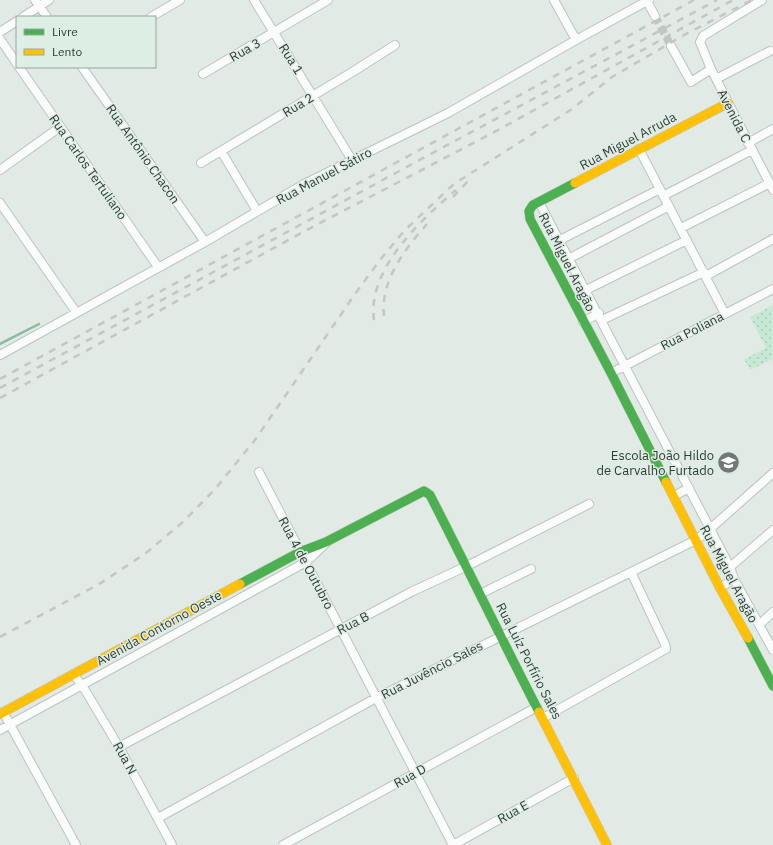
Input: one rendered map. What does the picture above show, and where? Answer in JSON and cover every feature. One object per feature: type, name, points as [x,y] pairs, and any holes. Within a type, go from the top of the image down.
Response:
[{"type":"street","points":[[24,16],[37,3],[49,0]]},
{"type":"street","points":[[153,16],[180,0]]},
{"type":"street","name":"Rua 1","points":[[254,0],[352,160]]},
{"type":"street","name":"Rua 3","points":[[203,74],[328,0]]},
{"type":"street","points":[[554,0],[576,40]]},
{"type":"street","name":"Avenida C","points":[[762,0],[703,36],[700,40],[711,69],[771,187]]},
{"type":"street","points":[[648,1],[655,16]]},
{"type":"street","name":"Rua Manuel Sátiro","points":[[0,355],[205,242],[257,211],[352,160],[448,113],[648,1]]},
{"type":"street","points":[[37,3],[46,16]]},
{"type":"street","points":[[0,32],[16,22]]},
{"type":"street","points":[[0,39],[16,63]]},
{"type":"street","name":"Rua 2","points":[[200,163],[395,45]]},
{"type":"street","points":[[671,46],[691,82],[711,69]]},
{"type":"street","points":[[716,79],[770,51]]},
{"type":"street","name":"Rua Carlos Tertuliano","points":[[20,68],[158,267]]},
{"type":"street","name":"Rua Antônio Chacon","points":[[83,68],[205,242]]},
{"type":"street","name":"Rua Miguel Arruda","points":[[539,202],[728,103]]},
{"type":"street","points":[[0,170],[60,127]]},
{"type":"street","points":[[560,240],[662,193],[750,146],[773,129]]},
{"type":"street","points":[[639,149],[725,314]]},
{"type":"street","points":[[221,151],[257,211]]},
{"type":"street","points":[[681,228],[771,187]]},
{"type":"street","name":"Rua Miguel Aragão","points":[[773,648],[734,579],[730,567],[570,258],[539,202],[533,205],[529,210],[531,222],[611,373],[720,588],[773,686]]},
{"type":"street","points":[[0,203],[76,312]]},
{"type":"street","points":[[570,258],[669,206]]},
{"type":"street","points":[[583,322],[600,317],[705,274],[773,239]]},
{"type":"street","points":[[586,290],[687,240]]},
{"type":"street","name":"Rua Poliana","points":[[611,373],[773,289]]},
{"type":"street","name":"Rua 4 de Outubro","points":[[259,472],[453,845]]},
{"type":"street","name":"Rua Juvêncio Sales","points":[[158,818],[376,698],[696,540],[773,473]]},
{"type":"street","points":[[674,496],[689,488]]},
{"type":"street","name":"Avenida Contorno Oeste","points":[[2,713],[300,552],[326,542],[424,491]]},
{"type":"street","name":"Rua Luíz Porfírio Sales","points":[[424,491],[430,495],[467,566],[500,636],[607,845]]},
{"type":"street","name":"Rua B","points":[[119,747],[411,592],[467,566],[589,504]]},
{"type":"street","points":[[730,567],[773,530]]},
{"type":"street","name":"Avenida Contorno Oeste","points":[[0,730],[306,562],[326,542]]},
{"type":"street","points":[[480,594],[531,570]]},
{"type":"street","points":[[543,718],[666,649],[631,572]]},
{"type":"street","points":[[720,588],[734,579]]},
{"type":"street","points":[[197,607],[203,619]]},
{"type":"street","points":[[760,624],[773,612]]},
{"type":"street","points":[[757,654],[773,648]]},
{"type":"street","name":"Rua N","points":[[73,674],[82,685],[119,747],[172,845]]},
{"type":"street","name":"Rua D","points":[[283,845],[537,707]]},
{"type":"street","points":[[2,713],[76,845]]},
{"type":"street","name":"Rua E","points":[[453,845],[574,778]]},
{"type":"green space","points":[[773,305],[773,359],[750,370],[744,359],[766,348],[750,317]]},
{"type":"waterway","points":[[0,344],[39,324]]},
{"type":"tunnel","points":[[655,16],[671,46]]},
{"type":"railway","points":[[0,379],[694,0]]},
{"type":"railway","points":[[0,388],[717,0]]},
{"type":"railway","points":[[0,398],[303,232],[500,129],[733,0]]},
{"type":"railway","points":[[0,637],[101,583],[146,553],[184,521],[216,488],[255,440],[380,260],[404,231],[454,184],[572,109],[612,77],[684,35],[752,0]]},
{"type":"railway","points":[[453,197],[471,178]]},
{"type":"railway","points":[[374,320],[374,301],[379,282],[388,264],[399,247],[413,231],[456,190]]},
{"type":"railway","points":[[384,316],[386,290],[390,278],[410,244],[427,224]]},
{"type":"traffic: fast","points":[[575,183],[533,205],[529,211],[530,219],[611,373],[666,482]]},
{"type":"traffic: fast","points":[[240,584],[300,552],[326,542],[424,491],[430,495],[539,712]]},
{"type":"traffic: fast","points":[[748,638],[773,686]]},
{"type":"traffic: slow","points":[[575,183],[728,103]]},
{"type":"traffic: slow","points":[[666,482],[720,588],[748,638]]},
{"type":"traffic: slow","points":[[0,714],[240,584]]},
{"type":"traffic: slow","points":[[539,712],[607,845]]},
{"type":"place","name":"Escola João Hildo de Carvalho Furtado","points":[[729,462]]}]
